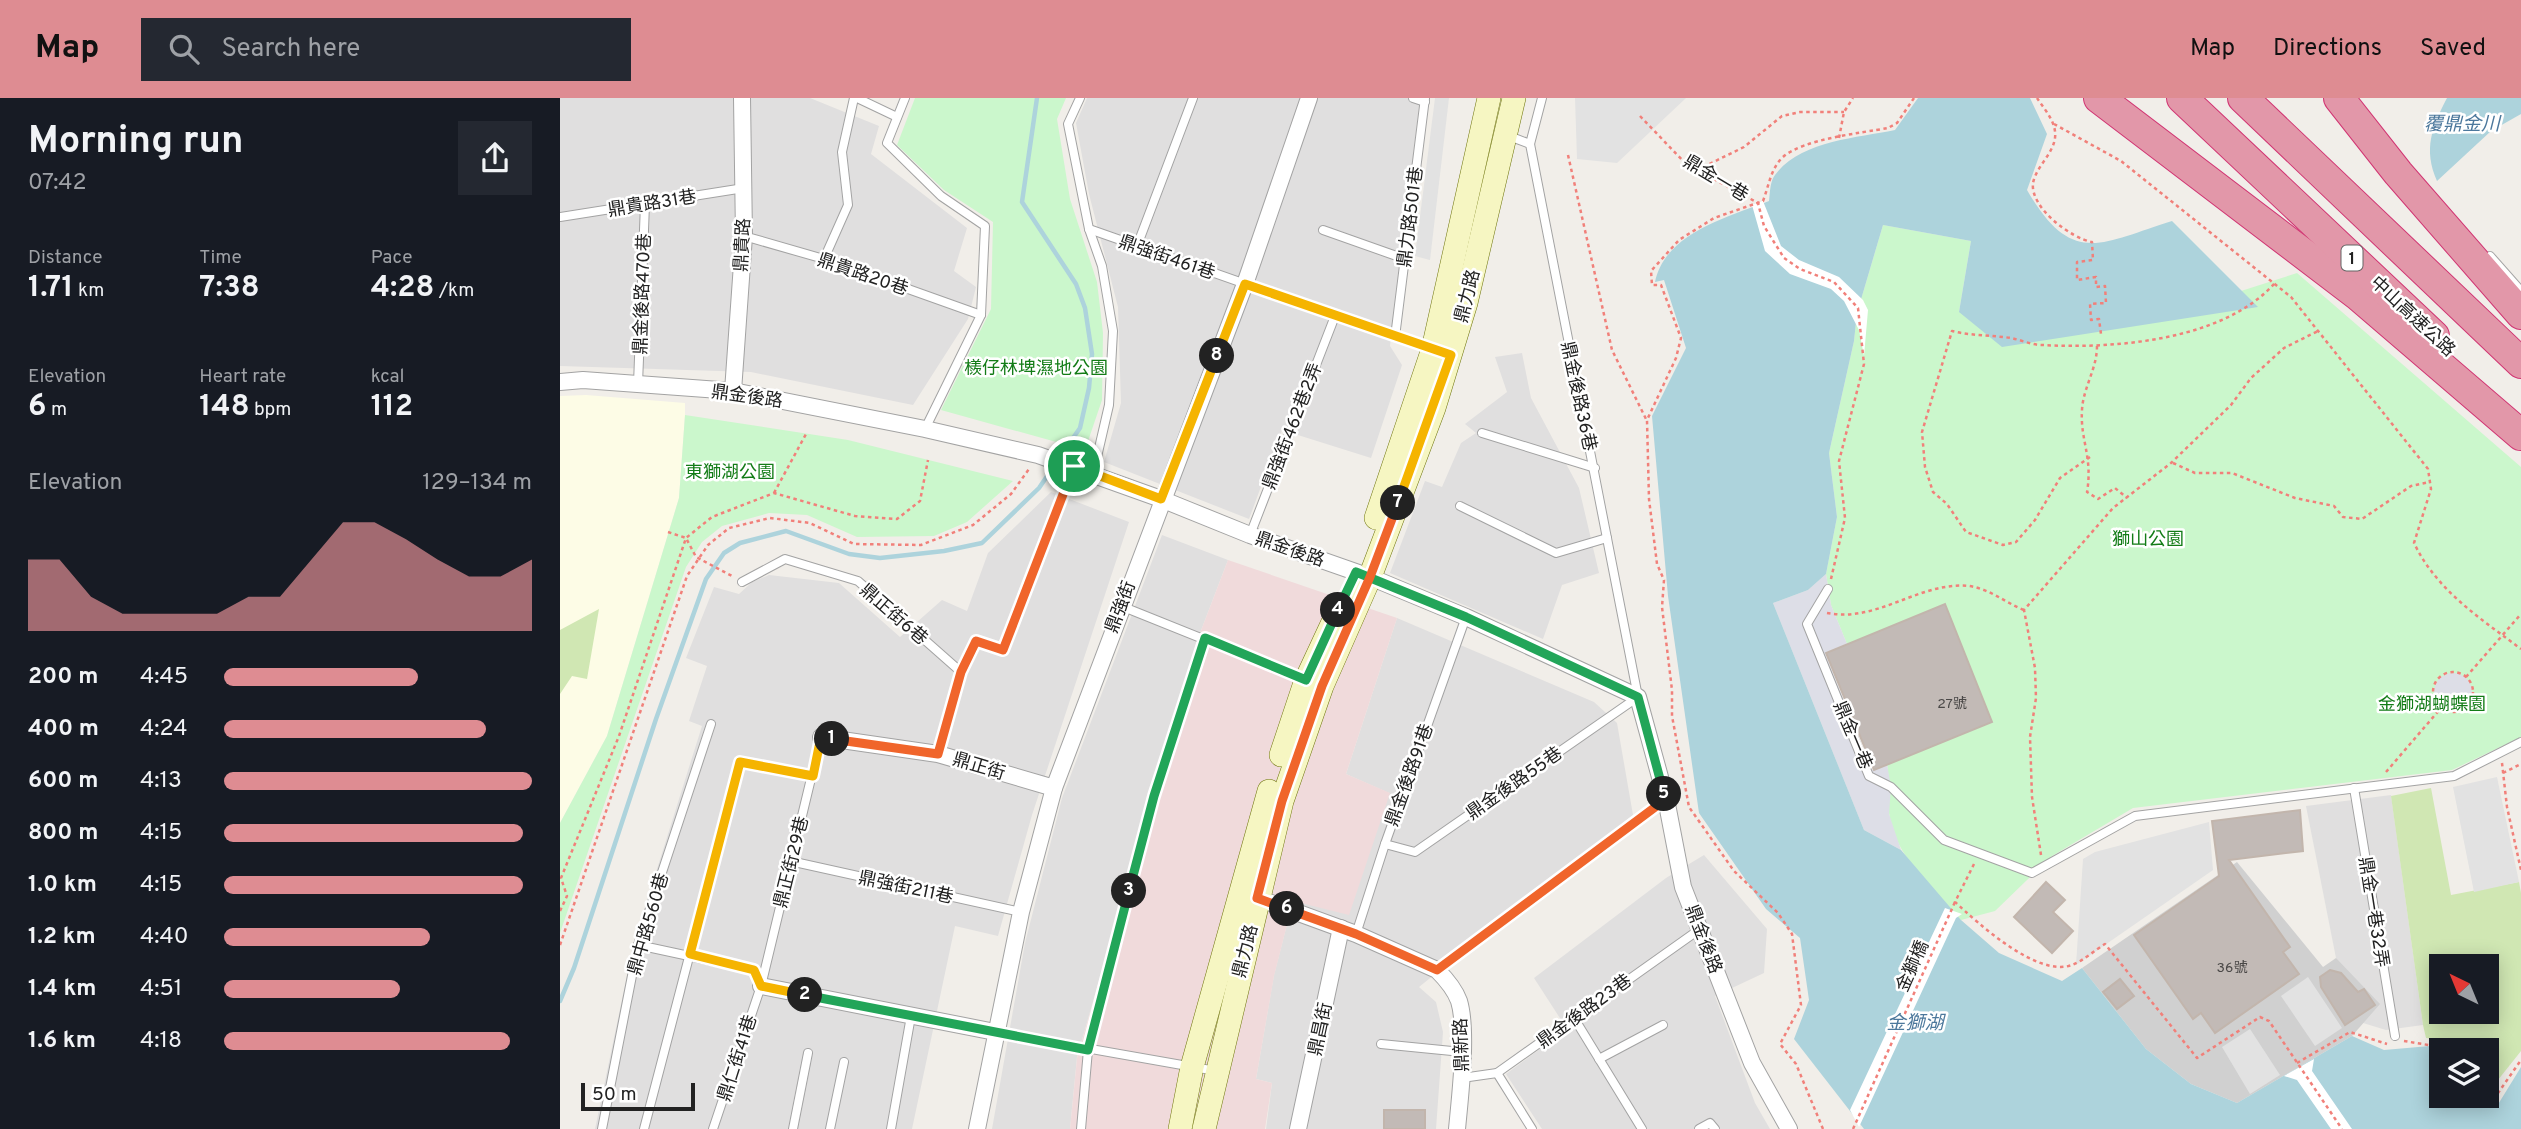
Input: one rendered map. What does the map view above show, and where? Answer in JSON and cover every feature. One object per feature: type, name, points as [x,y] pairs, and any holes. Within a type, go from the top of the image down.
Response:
[{"type":"highway","points":[[2099,98],[2359,296],[2521,435]]},
{"type":"highway","name":"中山高速公路","points":[[2182,98],[2521,418]]},
{"type":"highway","name":"1","points":[[2243,98],[2521,363]]},
{"type":"highway","points":[[2321,98],[2398,173]]},
{"type":"highway","points":[[2339,98],[2398,173],[2521,314]]},
{"type":"street","name":"鼎貴路","points":[[733,391],[744,236],[742,98]]},
{"type":"street","name":"鼎強街","points":[[977,1129],[1021,912],[1054,788],[1161,499],[1245,284],[1309,98]]},
{"type":"street","name":"鼎力路","points":[[1442,352],[1489,98]]},
{"type":"street","name":"鼎力路","points":[[1180,1129],[1192,1067],[1282,801],[1314,683],[1363,574],[1442,352],[1514,98]]},
{"type":"street","name":"鼎金後路","points":[[560,382],[733,391],[925,429],[1038,455],[1074,466],[1250,535],[1363,574],[1466,617],[1638,697],[1666,799],[1683,887],[1752,1063],[1789,1129]]},
{"type":"street","name":"鼎正街","points":[[821,737],[938,754],[1054,788]]},
{"type":"street","name":"鼎力路","points":[[1204,1129],[1248,895]]},
{"type":"street","points":[[1248,895],[1349,931],[1437,970]]},
{"type":"street","name":"鼎昌街","points":[[1299,1129],[1349,931]]},
{"type":"street","name":"鼎新路","points":[[1437,970],[1459,1002],[1462,1078],[1457,1129]]},
{"type":"street","points":[[761,986],[995,1032]]},
{"type":"lane","points":[[824,259],[848,205],[842,152],[856,98],[897,117]]},
{"type":"lane","points":[[905,98],[887,143],[941,196],[985,226],[981,315],[925,429]]},
{"type":"lane","points":[[1080,98],[1068,124],[1113,331],[1109,405],[1093,474]]},
{"type":"lane","points":[[1137,246],[1193,98]]},
{"type":"lane","points":[[1413,98],[1425,100]]},
{"type":"lane","points":[[1483,124],[1530,144],[1542,98]]},
{"type":"lane","name":"鼎力路501巷","points":[[1395,337],[1425,100]]},
{"type":"lane","name":"鼎金後路36巷","points":[[1530,144],[1541,214],[1595,468],[1638,697]]},
{"type":"lane","name":"鼎貴路31巷","points":[[560,217],[744,188]]},
{"type":"lane","name":"鼎金後路470巷","points":[[638,384],[645,204]]},
{"type":"lane","name":"鼎強街461巷","points":[[1089,229],[1442,352]]},
{"type":"lane","points":[[1323,230],[1405,259]]},
{"type":"lane","name":"鼎貴路20巷","points":[[744,236],[824,259],[981,315]]},
{"type":"lane","points":[[2486,252],[2521,291]]},
{"type":"lane","name":"鼎強街462巷2弄","points":[[1250,535],[1335,316]]},
{"type":"lane","points":[[1482,433],[1595,468]]},
{"type":"lane","points":[[938,754],[961,672],[976,641],[1003,650],[1074,466]]},
{"type":"lane","points":[[1460,506],[1556,553],[1607,538]]},
{"type":"lane","name":"鼎正街6巷","points":[[742,582],[785,559],[858,581],[961,672]]},
{"type":"lane","name":"鼎金一巷","points":[[1828,589],[1807,624],[1870,776],[1891,787],[1944,840],[2032,873],[2039,869]]},
{"type":"lane","points":[[1121,606],[1314,683]]},
{"type":"lane","name":"鼎金後路91巷","points":[[1349,931],[1385,844],[1466,617]]},
{"type":"lane","points":[[1081,1129],[1088,1050],[1154,796],[1205,638]]},
{"type":"lane","name":"鼎金後路55巷","points":[[1385,844],[1415,852],[1638,697]]},
{"type":"lane","name":"鼎中路560巷","points":[[601,1129],[638,945],[711,724]]},
{"type":"lane","name":"鼎正街29巷","points":[[761,986],[821,737]]},
{"type":"lane","points":[[2039,869],[2134,816],[2454,776],[2521,743]]},
{"type":"lane","points":[[644,1129],[740,762],[813,776]]},
{"type":"lane","name":"鼎金一巷32弄","points":[[2354,788],[2395,1036]]},
{"type":"lane","points":[[1437,970],[1666,799]]},
{"type":"lane","name":"鼎強街211巷","points":[[790,861],[1021,912]]},
{"type":"lane","name":"鼎金後路23巷","points":[[1462,1078],[1497,1073],[1700,928]]},
{"type":"lane","points":[[638,945],[690,954],[754,970],[761,986]]},
{"type":"lane","name":"鼎仁街41巷","points":[[715,1129],[761,986]]},
{"type":"lane","points":[[891,1129],[911,1016]]},
{"type":"lane","points":[[1574,1018],[1642,1129]]},
{"type":"lane","points":[[1599,1059],[1664,1026]]},
{"type":"lane","points":[[995,1032],[1216,1071]]},
{"type":"lane","points":[[1381,1044],[1462,1052]]},
{"type":"lane","points":[[793,1129],[808,1054]]},
{"type":"lane","points":[[830,1129],[844,1062]]},
{"type":"lane","points":[[1497,1073],[1532,1129]]},
{"type":"lane","points":[[1699,1129],[1712,1126]]},
{"type":"path","points":[[1839,138],[1844,112],[1853,98]]},
{"type":"path","points":[[1647,420],[1676,358],[1681,338],[1661,285],[1652,285],[1651,271],[1679,240],[1714,218],[1763,201],[1769,177],[1784,156],[1805,145],[1897,123],[1914,98]]},
{"type":"path","points":[[2037,98],[2053,124],[2055,139],[2033,183],[2035,197],[2050,217],[2067,232],[2092,242],[2093,260],[2077,262],[2077,280],[2096,277],[2096,287],[2105,286],[2106,303],[2090,304],[2091,320],[2099,318],[2101,334]]},
{"type":"path","points":[[1697,170],[1744,147],[1782,117],[1800,112],[1844,112]]},
{"type":"path","name":"鼎金一巷","points":[[1640,116],[1686,164],[1758,203],[1764,226],[1784,258],[1800,269],[1834,282],[1858,308],[1864,363],[1839,461],[1845,518],[1828,589]]},
{"type":"path","points":[[2053,124],[2121,161],[2291,297],[2428,469],[2431,489],[2414,543],[2418,553],[2454,598],[2521,649]]},
{"type":"path","points":[[1568,155],[1612,349],[1647,420],[1649,499],[1657,564],[1664,580],[1662,607],[1672,690],[1672,716],[1689,807],[1734,871],[1778,913],[1792,934],[1801,1005],[1780,1044],[1796,1064],[1823,1129]]},
{"type":"path","points":[[2090,457],[2060,478],[2035,520],[2016,542],[2003,545],[1966,532],[1947,504],[1933,492],[1925,467],[1922,432],[1952,331],[2012,338],[2040,345],[2097,346],[2170,337],[2220,320],[2262,298],[2275,283]]},
{"type":"path","points":[[2024,610],[2113,508],[2171,463],[2231,405],[2251,377],[2284,348],[2318,331]]},
{"type":"path","points":[[2097,346],[2093,375],[2082,407],[2090,457],[2087,492],[2098,499],[2115,488],[2127,498]]},
{"type":"path","points":[[774,493],[806,434]]},
{"type":"path","points":[[560,945],[687,576],[708,545],[729,528],[770,518],[810,523],[854,544],[921,545],[973,525],[1011,494],[1038,455]]},
{"type":"path","points":[[560,912],[568,896],[560,878],[619,736],[686,538],[712,517],[774,493],[855,516],[897,519],[920,501],[928,460]]},
{"type":"path","points":[[2171,463],[2195,473],[2232,473],[2295,498],[2334,506],[2343,517],[2362,519],[2412,486],[2430,482]]},
{"type":"path","points":[[668,532],[686,538],[699,558],[727,574]]},
{"type":"path","points":[[1815,611],[1835,615],[1861,614],[1882,610],[1928,592],[1967,586],[1990,591],[2024,610]]},
{"type":"path","points":[[2024,610],[2035,668],[2036,698],[2030,737],[2032,797],[2042,848],[2039,869]]},
{"type":"path","points":[[2466,677],[2521,614]]},
{"type":"path","points":[[2450,673],[2466,677],[2472,688],[2468,706],[2455,712],[2441,708],[2434,694],[2436,682],[2450,673]]},
{"type":"path","points":[[2374,786],[2441,708]]},
{"type":"path","points":[[2500,753],[2507,807],[2521,870]]},
{"type":"path","points":[[2503,773],[2521,764]]},
{"type":"path","name":"金獅橋","points":[[1853,1129],[1979,853]]},
{"type":"path","points":[[1955,902],[2001,943],[2044,963],[2070,966],[2105,944],[2197,1058],[2260,1017],[2269,1021],[2342,1129]]},
{"type":"path","points":[[2298,1065],[2350,1032],[2384,1044],[2411,1040],[2429,1044]]},
{"type":"path","points":[[2499,1092],[2521,1060]]},
{"type":"shaded area","points":[[560,98],[810,98],[879,126],[871,154],[967,228],[954,271],[976,287],[968,319],[913,405],[751,372],[560,366]]},
{"type":"shaded area","points":[[1087,98],[1420,98],[1390,346],[1402,365],[1371,458],[1282,430],[1249,519],[1104,462],[1121,403],[1118,307],[1089,194],[1076,123]]},
{"type":"shaded area","points":[[1435,98],[1449,98],[1430,260],[1415,256]]},
{"type":"shaded area","points":[[1575,98],[1686,98],[1617,163],[1577,159]]},
{"type":"shaded area","points":[[1522,353],[1531,398],[1579,488],[1599,573],[1562,585],[1543,639],[1390,573],[1425,481],[1442,487],[1461,443],[1476,433],[1465,424],[1507,392],[1495,357]]},
{"type":"shaded area","points":[[586,395],[685,403],[685,415],[679,498],[607,736],[560,823],[560,396]]},
{"type":"shaded area","points":[[1051,492],[1129,522],[1032,815],[998,936],[955,926],[912,1129],[595,1129],[634,942],[702,726],[689,721],[707,666],[686,658],[714,587],[739,594],[752,582],[769,575],[839,583],[900,637],[942,600],[967,611],[988,553]]},
{"type":"shaded area","points":[[1162,535],[1228,560],[1197,641],[1077,1057],[1070,1129],[992,1129],[1025,943],[1062,798]]},
{"type":"shaded area","points":[[1228,560],[1397,618],[1346,774],[1390,793],[1349,915],[1293,901],[1274,976],[1256,1079],[1272,1083],[1265,1129],[1070,1129],[1077,1058],[1197,641]]},
{"type":"shaded area","points":[[1826,574],[1831,605],[1847,644],[1825,653],[1872,770],[1887,764],[1891,787],[1889,814],[1901,850],[1864,830],[1773,603],[1808,590]]},
{"type":"shaded area","points":[[1397,618],[1594,702],[1617,723],[1633,815],[1419,987],[1436,1002],[1443,1032],[1436,1129],[1266,1129],[1272,1083],[1256,1079],[1274,975],[1293,901],[1389,793],[1346,774]]},
{"type":"shaded area","points":[[2453,673],[2467,678],[2472,692],[2467,706],[2453,711],[2439,706],[2434,692],[2439,678]]},
{"type":"shaded area","points":[[2497,777],[2519,882],[2474,892],[2453,787]]},
{"type":"shaded area","points":[[2391,795],[2423,1025],[2386,1030],[2363,1023],[2336,958],[2306,806]]},
{"type":"shaded area","points":[[2209,822],[2213,870],[2076,965],[2083,859],[2095,852]]},
{"type":"shaded area","points":[[1704,855],[1767,929],[1764,973],[1715,996],[1755,1103],[1770,1129],[1542,1129],[1506,1074],[1567,1029],[1534,978],[1666,878]]},
{"type":"shaded area","points":[[2237,862],[2323,967],[2336,958],[2380,1004],[2352,1036],[2237,1103],[2191,1084],[2146,1049],[2082,968]]},
{"type":"shaded area","points":[[2308,977],[2342,1028],[2315,1046],[2281,996]]},
{"type":"shaded area","points":[[2250,1029],[2280,1075],[2250,1094],[2222,1047]]},
{"type":"green space","name":"檨仔林埤濕地公園","points":[[915,98],[1066,98],[1057,119],[1070,199],[1097,282],[1103,333],[1102,400],[1085,450],[941,410],[991,309],[993,222],[944,190],[897,145]]},
{"type":"green space","name":"獅山公園","points":[[1883,225],[1971,241],[1959,312],[2257,307],[2241,291],[2297,273],[2521,467],[2521,737],[2452,770],[2133,808],[2052,856],[1995,911],[1961,920],[1917,871],[1899,844],[1889,813],[1887,764],[1991,722],[1945,605],[1847,644],[1831,605],[1826,574],[1837,517],[1829,453],[1854,341],[1857,313]]},
{"type":"green space","name":"東獅湖公園","points":[[685,415],[848,440],[1013,481],[967,522],[934,536],[857,537],[807,515],[769,513],[722,526],[702,542],[686,567],[560,933],[560,823],[607,736],[679,498]]},
{"type":"green space","points":[[599,609],[587,679],[572,676],[560,694],[560,630]]},
{"type":"green space","points":[[2431,788],[2451,895],[2519,882],[2521,1051],[2499,1079],[2499,1038],[2426,1038],[2391,796]]},
{"type":"water","name":"金獅湖","points":[[1918,98],[2030,98],[2047,134],[2027,190],[2043,215],[2059,231],[2074,240],[2090,243],[2126,236],[2172,221],[2258,307],[2002,347],[1959,312],[1971,241],[1883,225],[1857,313],[1854,341],[1829,453],[1837,517],[1826,574],[1808,590],[1773,603],[1864,830],[1901,850],[1961,920],[1999,953],[2062,981],[2082,968],[2146,1049],[2191,1084],[2237,1103],[2352,1036],[2384,1050],[2429,1046],[2429,1108],[2499,1108],[2499,1103],[2521,1067],[2521,1129],[1864,1129],[1794,1039],[1809,1000],[1800,938],[1766,909],[1699,813],[1668,596],[1652,416],[1686,348],[1664,280],[1655,282],[1661,265],[1671,251],[1685,239],[1700,229],[1769,201],[1773,178],[1799,155],[1830,143],[1895,130]]},
{"type":"water","name":"覆鼎金川","points":[[2447,98],[2521,98],[2521,114],[2491,131],[2437,181],[2431,159],[2431,138]]},
{"type":"pier","points":[[1763,201],[1781,246],[1799,260],[1839,277],[1863,300],[1868,310],[1864,356],[1859,330],[1844,301],[1831,289],[1790,274],[1765,251],[1752,205]]},
{"type":"pier","points":[[1945,908],[1962,914],[1956,918],[1859,1127],[1850,1110]]},
{"type":"pier","points":[[2314,1059],[2312,1071],[2352,1129],[2331,1129],[2297,1080],[2284,1076]]},
{"type":"building","points":[[1945,604],[1992,722],[1874,770],[1826,653]]},
{"type":"building","points":[[2300,810],[2303,851],[2229,860],[2290,947],[2283,952],[2299,974],[2215,1033],[2201,1013],[2193,1019],[2134,935],[2219,876],[2212,821]]},
{"type":"building","points":[[2046,882],[2065,900],[2053,912],[2073,931],[2052,953],[2014,917]]},
{"type":"building","points":[[2330,970],[2341,973],[2358,992],[2364,989],[2375,1005],[2345,1025],[2321,987],[2320,977]]},
{"type":"building","points":[[2120,979],[2134,996],[2117,1009],[2103,992]]},
{"type":"building","points":[[1384,1110],[1425,1110],[1425,1129],[1384,1129]]},
{"type":"waterway","points":[[1037,98],[1022,202],[1076,284],[1085,308],[1092,354],[1089,388],[1080,428],[1059,458]]},
{"type":"waterway","points":[[560,1001],[574,968],[656,719],[706,579],[724,553],[740,543],[786,531],[849,554],[880,558],[944,551],[982,543],[1039,488],[1054,466]]},
{"type":"route","points":[[1074,466],[1003,650],[976,641],[961,672],[938,754],[821,737],[813,776],[740,762],[690,954],[754,970],[761,986],[1088,1050],[1154,796],[1205,638],[1306,680],[1356,572],[1370,577],[1388,584],[1466,617],[1638,697],[1666,799],[1437,970],[1356,934],[1257,898],[1282,801],[1322,686],[1370,577],[1434,408],[1451,355],[1245,284],[1161,499],[1074,466]]},
{"type":"park label","name":"金獅湖蝴蝶園","points":[[2432,704]]}]
